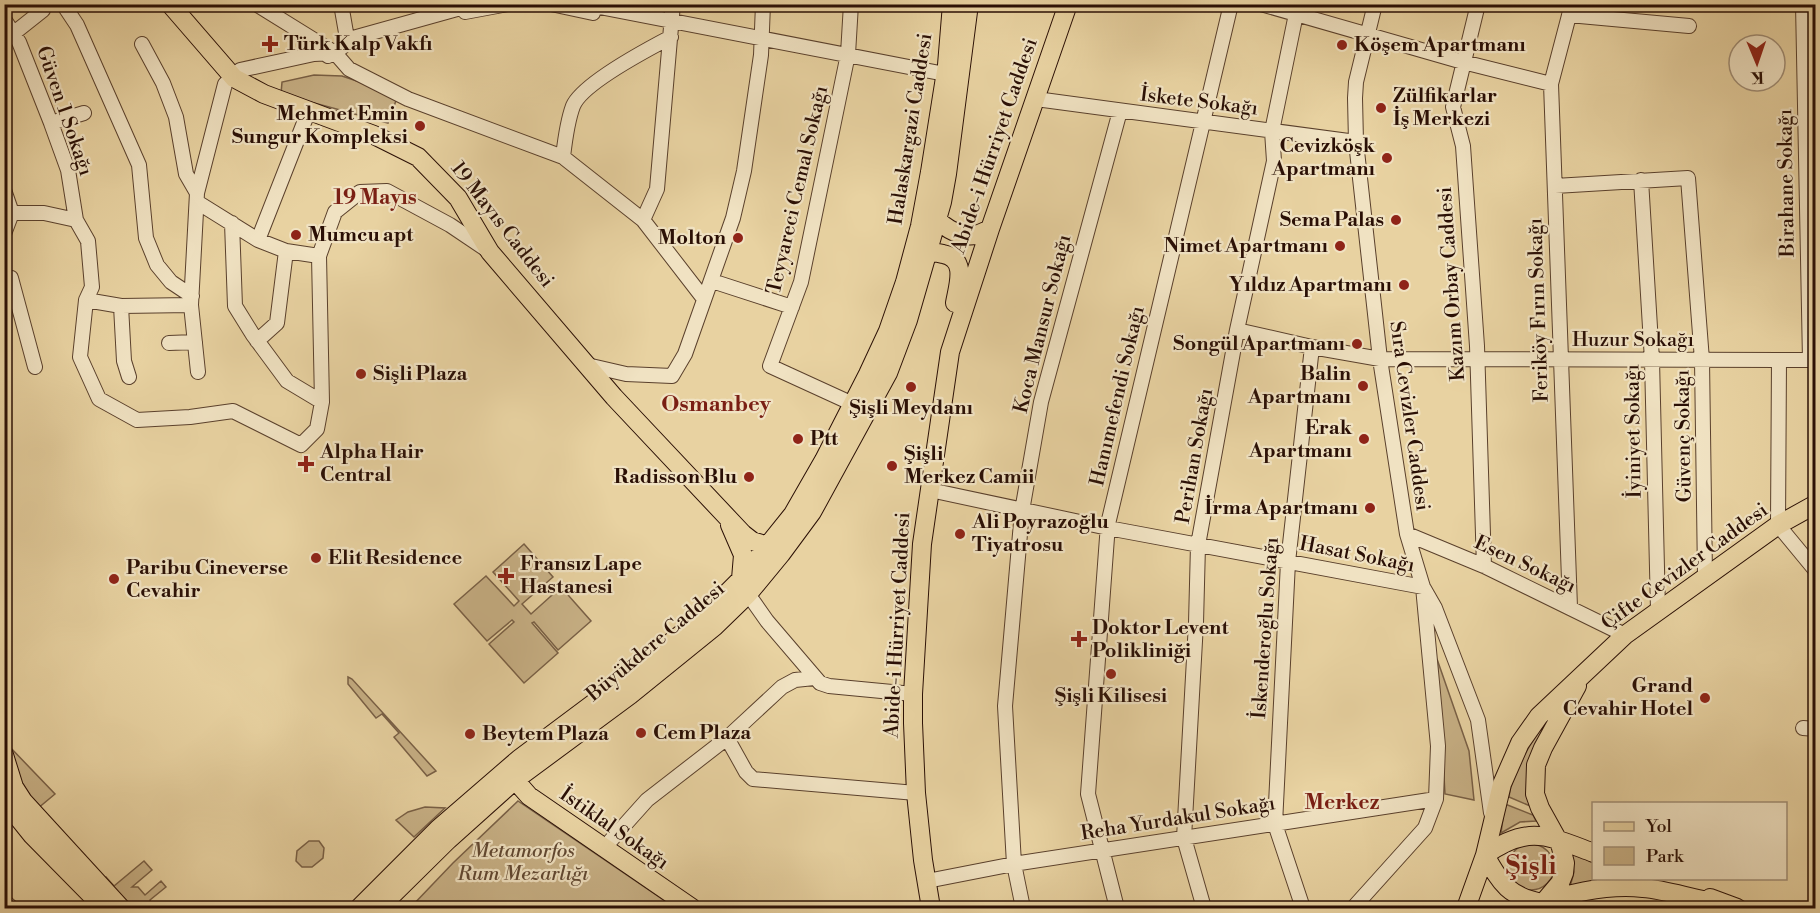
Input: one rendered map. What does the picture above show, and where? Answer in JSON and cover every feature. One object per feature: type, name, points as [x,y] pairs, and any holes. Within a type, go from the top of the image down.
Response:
[{"type":"main road","name":"19 Mayıs Caddesi","points":[[170,4],[234,78],[264,94],[374,135],[418,157],[458,198],[490,252],[587,365],[725,516],[752,541],[768,546]]},
{"type":"main road","name":"Halaskargazi Caddesi","points":[[911,260],[930,172],[945,75],[952,4]]},
{"type":"main road","name":"Halaskargazi Caddesi","points":[[929,252],[947,174],[969,4]]},
{"type":"main road","name":"Abide-i Hürriyet Caddesi","points":[[931,909],[916,793],[913,694],[922,544],[950,352],[1068,4]]},
{"type":"main road","points":[[930,172],[933,191],[932,209],[937,219],[957,233],[977,235],[990,229]]},
{"type":"main road","points":[[911,260],[929,252],[951,256],[958,264],[960,277],[950,352]]},
{"type":"main road","name":"Büyükdere Caddesi","points":[[359,909],[438,830],[529,750],[610,692],[744,586],[812,512],[876,396],[896,353],[929,252]]},
{"type":"main road","name":"Büyükdere Caddesi","points":[[379,909],[448,840],[515,780],[630,695],[714,627],[800,503],[824,460],[888,331],[911,260]]},
{"type":"main road","name":"Çifte Cevizler Caddesi","points":[[1466,909],[1485,855],[1502,784],[1520,743],[1539,716],[1625,635],[1778,525],[1815,504]]},
{"type":"main road","name":"19 Mayıs Caddesi","points":[[725,516],[743,555],[744,586]]},
{"type":"main road","name":"Çifte Cevizler Caddesi","points":[[1556,838],[1535,794],[1536,765],[1584,672]]},
{"type":"main road","points":[[515,780],[515,769],[529,750]]},
{"type":"main road","points":[[4,755],[14,787],[23,801],[121,909]]},
{"type":"main road","name":"İstiklal Sokağı","points":[[515,780],[529,796],[692,909]]},
{"type":"main road","points":[[5,800],[32,835],[104,909]]},
{"type":"main road","points":[[1592,853],[1556,838],[1523,836],[1485,855],[1498,878],[1510,892],[1536,906],[1573,895],[1627,887],[1657,890],[1728,906]]},
{"type":"main road","points":[[1536,906],[1560,883],[1564,873],[1562,852],[1556,838]]},
{"type":"main road","points":[[1666,880],[1728,906]]},
{"type":"street","points":[[63,4],[78,25],[139,165],[146,237],[157,265],[171,282],[191,300]]},
{"type":"street","points":[[256,4],[335,53],[349,69],[408,99],[563,157],[643,220],[704,299]]},
{"type":"street","points":[[341,4],[348,44]]},
{"type":"street","points":[[198,372],[191,300],[197,197],[225,84],[234,78],[246,80],[263,73],[314,61],[335,53],[353,38],[475,4]]},
{"type":"street","points":[[348,44],[360,43],[473,10],[508,4]]},
{"type":"street","points":[[551,4],[647,21],[672,30]]},
{"type":"street","points":[[584,4],[672,30],[762,40],[945,75]]},
{"type":"street","points":[[643,220],[657,189],[673,4]]},
{"type":"street","points":[[587,365],[626,374],[672,376],[685,354],[733,218],[744,171],[762,40],[763,4]]},
{"type":"street","name":"Teyyareci Cemal Sokağı","points":[[851,4],[848,56],[801,282],[770,366],[853,404]]},
{"type":"street","name":"Hanımefendi Sokağı","points":[[1117,909],[1088,794],[1108,528],[1231,4]]},
{"type":"street","name":"Sıra Cevizler Caddesi","points":[[1375,4],[1356,82],[1356,142],[1380,359],[1407,534],[1423,587],[1435,608],[1478,720],[1492,822]]},
{"type":"street","name":"Kazım Orbay Caddesi","points":[[1478,4],[1453,107],[1462,146],[1477,359],[1484,566]]},
{"type":"street","name":"Birahane Sokağı","points":[[1803,4],[1813,360]]},
{"type":"street","points":[[1269,6],[1463,62],[1551,84]]},
{"type":"street","points":[[14,33],[43,10]]},
{"type":"street","name":"Feriköy Fırın Sokağı","points":[[1570,607],[1551,84],[1570,10],[1689,26]]},
{"type":"street","name":"Perihan Sokağı","points":[[1204,909],[1184,838],[1198,545],[1237,330],[1274,160],[1272,131],[1296,14]]},
{"type":"street","name":"Güven 1 Sokağı","points":[[4,19],[14,33],[51,123],[68,170],[76,220],[88,241],[93,287],[86,300],[80,357],[99,399],[137,420],[190,417],[233,411],[301,444],[317,429],[322,402]]},
{"type":"street","points":[[563,157],[573,105],[584,89],[672,30]]},
{"type":"street","points":[[142,44],[163,83],[176,117],[186,174],[197,197],[232,224],[258,240],[286,251],[319,256]]},
{"type":"street","name":"İskete Sokağı","points":[[1036,99],[1356,142]]},
{"type":"street","points":[[258,240],[309,110]]},
{"type":"street","name":"Koca Mansur Sokağı","points":[[1023,909],[1014,864],[1005,706],[1022,511],[1041,402],[1120,111]]},
{"type":"street","points":[[51,123],[84,113]]},
{"type":"street","name":"Güvenç Sokağı","points":[[1555,186],[1688,177],[1702,360],[1706,576]]},
{"type":"street","name":"İyiniyet Sokağı","points":[[1641,180],[1652,360],[1658,610]]},
{"type":"street","points":[[4,190],[12,213],[4,234]]},
{"type":"street","points":[[322,402],[319,256],[334,212],[360,192],[387,191],[450,225],[490,252]]},
{"type":"street","points":[[12,213],[44,213],[76,220]]},
{"type":"street","points":[[232,224],[235,306],[257,341],[287,381],[322,402]]},
{"type":"street","points":[[257,341],[277,323],[286,251]]},
{"type":"street","points":[[4,278],[11,278],[35,367]]},
{"type":"street","points":[[712,281],[792,307]]},
{"type":"street","points":[[86,300],[121,306],[191,300]]},
{"type":"street","points":[[121,306],[124,361],[129,377]]},
{"type":"street","name":"Huzur Sokağı","points":[[1237,330],[1380,359],[1813,360]]},
{"type":"street","points":[[169,343],[195,342]]},
{"type":"street","name":"İskenderoğlu Sokağı","points":[[1303,909],[1275,824],[1288,562],[1312,347]]},
{"type":"street","points":[[1779,360],[1778,525],[1815,571]]},
{"type":"street","name":"Hasat Sokağı","points":[[930,490],[1108,528],[1423,587]]},
{"type":"street","name":"Esen Sokağı","points":[[1407,534],[1484,566],[1625,635]]},
{"type":"street","points":[[744,586],[814,678],[829,686],[913,694]]},
{"type":"street","points":[[1353,909],[1425,828],[1436,799],[1438,746],[1423,587]]},
{"type":"street","points":[[604,848],[647,800],[727,738],[782,687],[795,680],[814,678]]},
{"type":"street","points":[[727,738],[746,772],[753,779],[916,793]]},
{"type":"street","name":"Reha Yurdakul Sokağı","points":[[927,881],[1014,864],[1436,799]]},
{"type":"street","points":[[4,901],[12,909]]},
{"type":"green space","points":[[314,75],[342,76],[398,95],[388,123],[281,94],[282,82]]},
{"type":"green space","points":[[524,544],[553,577],[522,604],[531,614],[561,587],[591,621],[558,650],[534,622],[532,623],[558,653],[524,683],[489,644],[514,622],[512,620],[487,641],[454,604],[486,576],[514,606],[519,601],[493,572]]},
{"type":"green space","points":[[1437,659],[1469,751],[1474,800],[1445,794]]},
{"type":"green space","points":[[348,677],[436,771],[427,776],[394,737],[399,733],[382,714],[376,718],[348,684]]},
{"type":"green space","points":[[1542,727],[1545,730],[1530,806],[1509,797],[1517,769]]},
{"type":"green space","points":[[8,745],[55,794],[37,809],[21,788],[12,771]]},
{"type":"green space","name":"Metamorfos Rum Mezarlığı","points":[[518,801],[675,908],[410,908]]},
{"type":"green space","points":[[1505,804],[1533,815],[1536,821],[1520,822],[1501,833]]},
{"type":"green space","points":[[425,807],[445,808],[414,837],[396,820],[408,812]]},
{"type":"green space","points":[[309,841],[319,841],[324,848],[323,858],[312,867],[302,867],[296,861],[297,851]]},
{"type":"green space","points":[[1531,844],[1547,851],[1554,867],[1547,883],[1531,890],[1515,883],[1508,867],[1515,851]]},
{"type":"green space","points":[[1572,854],[1592,862],[1592,880],[1632,880],[1570,887],[1574,872]]},
{"type":"green space","points":[[144,861],[152,870],[132,887],[138,887],[145,895],[161,881],[166,887],[150,900],[152,908],[128,908],[102,880],[106,877],[114,886]]},
{"type":"place","name":"Türk Kalp Vakfı","points":[[270,44]]},
{"type":"place","name":"Köşem Apartmanı","points":[[1342,45]]},
{"type":"place","name":"Zülfikarlar İş Merkezi","points":[[1381,108]]},
{"type":"place","name":"Mehmet Emin Sungur Kompleksi","points":[[420,126]]},
{"type":"place","name":"Cevizköşk Apartmanı","points":[[1387,158]]},
{"type":"place","name":"Sema Palas","points":[[1396,220]]},
{"type":"place","name":"Mumcu apt","points":[[296,235]]},
{"type":"place","name":"Molton","points":[[738,238]]},
{"type":"place","name":"Nimet Apartmanı","points":[[1340,246]]},
{"type":"place","name":"Yıldız Apartmanı","points":[[1404,285]]},
{"type":"place","name":"Songül Apartmanı","points":[[1357,344]]},
{"type":"place","name":"Sişli Plaza","points":[[361,374]]},
{"type":"place","name":"Balin Apartmanı","points":[[1363,386]]},
{"type":"place","name":"Şişli Meydanı","points":[[911,387]]},
{"type":"place","name":"Ptt","points":[[798,439]]},
{"type":"place","name":"Erak Apartmanı","points":[[1364,439]]},
{"type":"place","name":"Alpha Hair Central","points":[[306,464]]},
{"type":"place","name":"Şişli Merkez Camii","points":[[892,466]]},
{"type":"place","name":"Radisson Blu","points":[[749,477]]},
{"type":"place","name":"İrma Apartmanı","points":[[1370,508]]},
{"type":"place","name":"Ali Poyrazoğlu Tiyatrosu","points":[[960,534]]},
{"type":"place","name":"Elit Residence","points":[[316,558]]},
{"type":"place","name":"Fransız Lape Hastanesi","points":[[506,576]]},
{"type":"place","name":"Paribu Cineverse Cevahir","points":[[114,579]]},
{"type":"place","name":"Doktor Levent Polikliniği","points":[[1079,639]]},
{"type":"place","name":"Şişli Kilisesi","points":[[1111,674]]},
{"type":"place","name":"Grand Cevahir Hotel","points":[[1705,698]]},
{"type":"place","name":"Cem Plaza","points":[[641,733]]},
{"type":"place","name":"Beytem Plaza","points":[[470,734]]},
{"type":"district","name":"19 Mayıs","points":[[375,198]]},
{"type":"district","name":"Osmanbey","points":[[716,404]]},
{"type":"district","name":"Merkez","points":[[1342,803]]},
{"type":"district","name":"Şişli","points":[[1531,866]]}]
